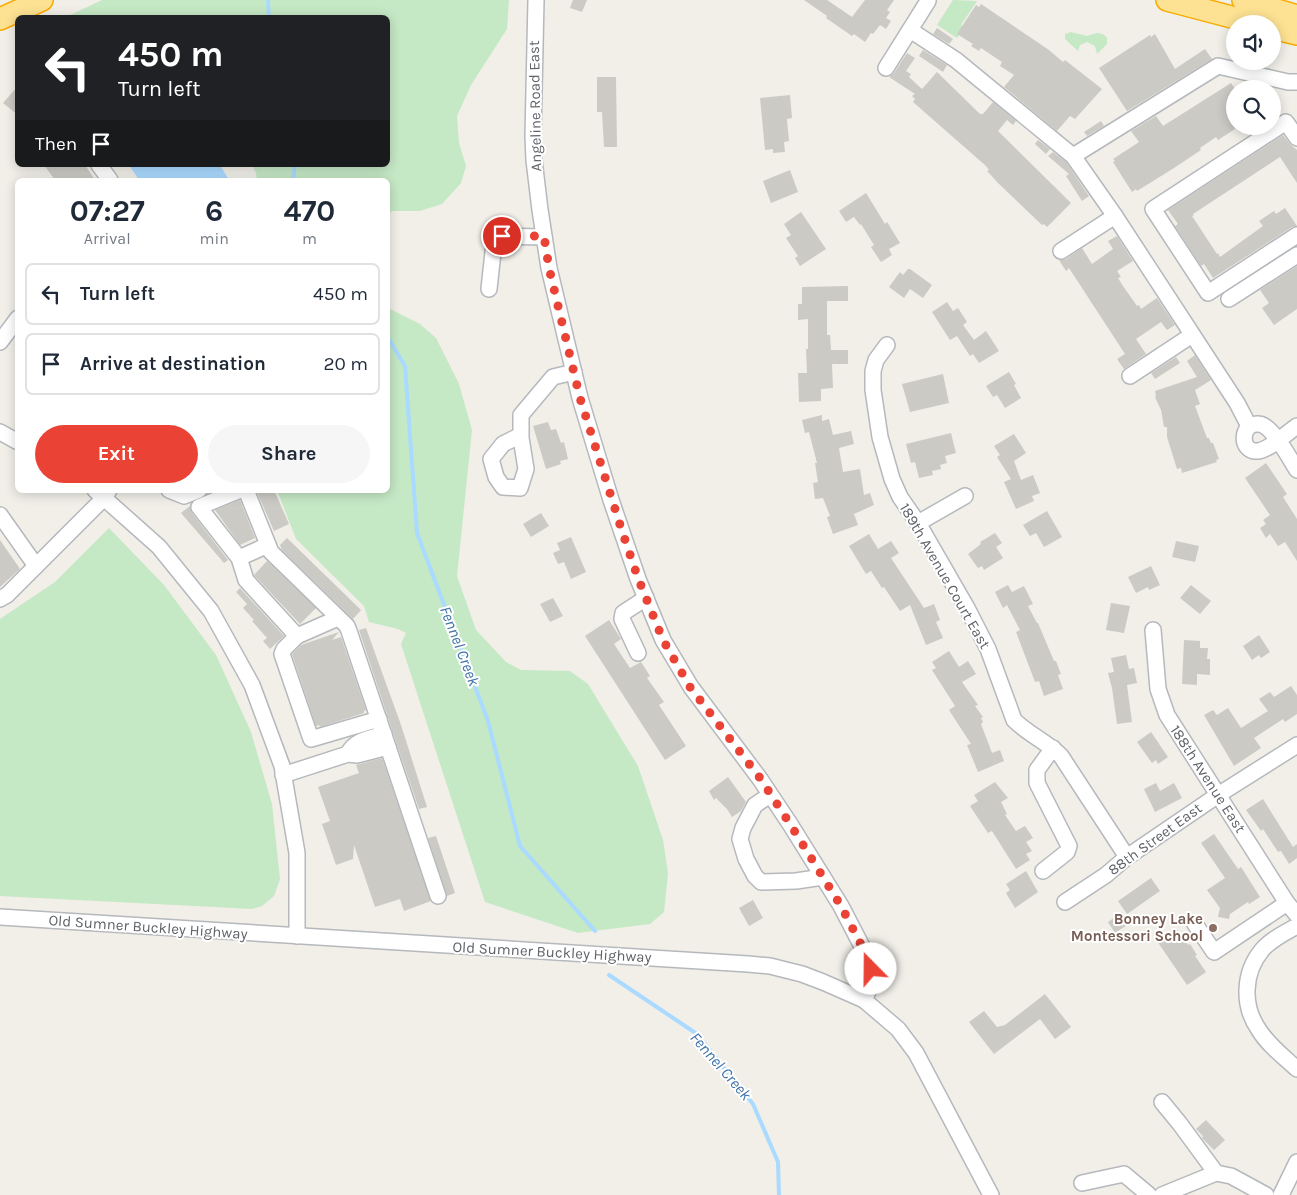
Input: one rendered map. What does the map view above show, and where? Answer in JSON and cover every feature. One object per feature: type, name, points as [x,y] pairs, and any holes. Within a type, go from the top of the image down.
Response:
[{"type":"highway","points":[[0,19],[42,0]]},
{"type":"highway","points":[[1167,0],[1226,16]]},
{"type":"highway","points":[[1243,0],[1297,16]]},
{"type":"highway","points":[[1281,30],[1297,34]]},
{"type":"street","name":"Angeline Road East","points":[[536,0],[533,73],[534,152],[544,236],[549,268],[580,398],[611,500],[663,640],[690,687],[760,778],[841,906],[869,960],[874,979],[864,1000]]},
{"type":"street","points":[[886,68],[928,1]]},
{"type":"street","points":[[910,30],[956,60],[1073,156],[1115,216],[1237,403],[1249,426]]},
{"type":"street","points":[[1073,156],[1218,66],[1288,82],[1297,82]]},
{"type":"street","points":[[1297,138],[1286,122],[1153,208],[1208,293],[1297,235]]},
{"type":"street","points":[[100,167],[109,178]]},
{"type":"street","points":[[1061,251],[1115,216]]},
{"type":"street","points":[[489,289],[494,244],[502,236],[544,236]]},
{"type":"street","points":[[1229,299],[1297,255]]},
{"type":"street","points":[[0,342],[15,322]]},
{"type":"street","points":[[1130,376],[1192,335]]},
{"type":"street","name":"189th Avenue Court East","points":[[887,345],[876,360],[873,371],[873,390],[884,455],[900,497],[918,523],[967,608],[988,649],[1014,720],[1021,728],[1053,748],[1061,756],[1127,857]]},
{"type":"street","points":[[521,435],[521,416],[553,377],[574,372]]},
{"type":"street","points":[[1297,426],[1278,440],[1261,451],[1251,450],[1243,439],[1249,426],[1263,425],[1278,440],[1297,470]]},
{"type":"street","points":[[1,435],[15,441]]},
{"type":"street","points":[[0,599],[7,595],[36,566],[102,493]]},
{"type":"street","points":[[104,493],[159,547],[211,611],[252,686],[282,766],[297,853],[297,936]]},
{"type":"street","points":[[174,493],[179,496],[193,493],[199,507],[239,558],[246,580],[297,636]]},
{"type":"street","points":[[199,507],[233,493]]},
{"type":"street","points":[[247,493],[271,552],[349,631],[438,896]]},
{"type":"street","points":[[918,523],[964,496]]},
{"type":"street","points":[[0,515],[36,566]]},
{"type":"street","points":[[239,558],[268,545]]},
{"type":"street","points":[[638,654],[622,619],[623,613],[646,598]]},
{"type":"street","points":[[338,618],[297,636],[284,649],[282,654],[311,739],[379,719]]},
{"type":"street","name":"188th Avenue East","points":[[1153,630],[1158,689],[1167,715],[1287,904],[1297,916]]},
{"type":"street","points":[[283,775],[348,754],[357,755],[386,740]]},
{"type":"street","name":"88th Street East","points":[[1065,902],[1218,795],[1297,745]]},
{"type":"street","points":[[1043,871],[1068,852],[1069,846],[1037,783],[1037,770],[1053,748]]},
{"type":"street","points":[[770,795],[755,805],[743,828],[740,839],[746,859],[755,876],[761,882],[823,877]]},
{"type":"street","points":[[1196,924],[1214,952],[1287,904]]},
{"type":"street","name":"Old Sumner Buckley Highway","points":[[0,918],[770,966],[802,974],[864,1000],[898,1029],[916,1053],[991,1195]]},
{"type":"street","points":[[1297,926],[1262,950],[1248,978],[1246,992],[1251,1017],[1259,1031],[1297,1069]]},
{"type":"street","points":[[1162,1102],[1216,1173]]},
{"type":"street","points":[[1281,1195],[1293,1180],[1297,1162]]},
{"type":"street","points":[[1162,1195],[1216,1173],[1231,1176],[1266,1195]]},
{"type":"street","points":[[1082,1183],[1124,1174],[1149,1195]]},
{"type":"green space","points":[[102,0],[509,0],[507,29],[471,85],[457,116],[459,143],[466,166],[461,183],[442,204],[420,211],[390,212],[390,178],[257,178],[253,167],[390,167],[390,15],[70,15]]},
{"type":"green space","points":[[953,0],[977,1],[961,25],[964,27],[957,38],[937,25]]},
{"type":"green space","points":[[1071,32],[1087,36],[1097,33],[1103,34],[1107,38],[1107,44],[1097,54],[1095,46],[1087,42],[1080,45],[1078,51],[1065,39],[1065,34]]},
{"type":"green space","points":[[390,309],[420,324],[436,338],[459,384],[472,430],[457,576],[476,630],[506,662],[521,670],[570,671],[588,684],[638,766],[663,840],[668,873],[664,912],[650,924],[578,933],[485,902],[401,644],[406,633],[398,629],[369,622],[364,606],[296,539],[278,493],[390,493]]},
{"type":"green space","points":[[109,528],[164,585],[216,655],[251,732],[272,804],[280,879],[274,896],[262,906],[252,909],[0,896],[0,619],[55,582]]},
{"type":"water","points":[[130,167],[221,167],[228,178],[138,178]]},
{"type":"building","points":[[573,0],[587,0],[582,12],[570,8]]},
{"type":"building","points":[[804,0],[827,0],[852,17],[865,0],[894,0],[887,10],[890,12],[886,18],[891,21],[886,29],[880,25],[865,42],[854,34],[852,36]]},
{"type":"building","points":[[981,4],[1049,50],[1063,62],[1065,60],[1102,89],[1075,119],[1070,116],[1057,131],[1004,87],[1014,75],[1000,66],[1002,62],[981,48],[979,51],[971,46],[973,44],[957,34],[976,5],[979,7]]},
{"type":"building","points":[[937,28],[953,39],[949,44],[933,34]]},
{"type":"building","points":[[1155,34],[1175,69],[1205,49],[1212,59],[1127,111],[1099,68],[1150,35],[1151,37]]},
{"type":"building","points":[[923,50],[947,65],[943,72],[919,56]]},
{"type":"building","points":[[907,53],[915,58],[906,71],[911,74],[909,77],[922,89],[937,72],[980,114],[983,114],[993,102],[1016,121],[1013,125],[1007,120],[998,131],[1071,203],[1047,227],[1044,224],[1042,225],[998,183],[987,171],[989,170],[986,166],[913,102],[915,99],[912,96],[915,94],[889,77],[894,73]]},
{"type":"building","points":[[597,77],[616,77],[617,147],[604,147],[602,112],[597,112]]},
{"type":"building","points":[[1226,86],[1226,135],[1218,140],[1216,137],[1200,148],[1201,150],[1174,168],[1137,191],[1136,189],[1132,192],[1113,159],[1139,142],[1131,131],[1156,116],[1163,126]]},
{"type":"building","points":[[15,89],[15,113],[3,103]]},
{"type":"building","points":[[790,95],[792,118],[787,119],[789,141],[784,142],[785,152],[773,153],[773,149],[765,150],[760,98]]},
{"type":"building","points":[[1101,121],[1104,126],[1087,136],[1084,132]]},
{"type":"building","points":[[1283,135],[1297,150],[1297,183],[1280,157],[1192,216],[1220,257],[1263,226],[1259,221],[1274,211],[1276,214],[1285,208],[1297,226],[1292,227],[1213,278],[1204,264],[1201,266],[1175,226],[1178,224],[1168,210]]},
{"type":"building","points":[[1038,140],[1050,149],[1046,154],[1035,144]]},
{"type":"building","points":[[1053,152],[1066,162],[1089,196],[1082,201],[1066,176],[1069,174],[1048,156]]},
{"type":"building","points":[[45,167],[86,167],[94,178],[54,178]]},
{"type":"building","points":[[790,170],[798,192],[771,203],[763,181]]},
{"type":"building","points":[[866,193],[885,224],[887,222],[900,243],[889,249],[892,255],[881,262],[871,247],[874,245],[861,224],[854,217],[846,222],[839,211]]},
{"type":"building","points":[[801,212],[826,249],[800,266],[795,258],[798,256],[786,238],[791,235],[784,224]]},
{"type":"building","points":[[1117,236],[1133,261],[1117,271],[1121,277],[1118,278],[1123,286],[1141,309],[1157,298],[1175,325],[1167,330],[1161,322],[1136,339],[1146,354],[1124,369],[1117,359],[1125,354],[1069,268],[1066,271],[1059,260],[1066,259],[1082,248],[1092,264],[1113,249],[1108,241]]},
{"type":"building","points":[[1297,266],[1297,309],[1274,325],[1262,308],[1269,303],[1260,290]]},
{"type":"building","points":[[908,269],[932,285],[923,298],[910,289],[904,298],[889,287],[900,272],[903,275]]},
{"type":"building","points":[[848,286],[848,301],[827,301],[827,335],[830,335],[831,350],[848,350],[848,364],[832,364],[833,388],[821,389],[821,401],[799,402],[798,373],[807,373],[806,349],[808,349],[808,319],[798,320],[798,304],[802,304],[802,287]]},
{"type":"building","points":[[947,302],[953,311],[958,308],[967,322],[963,325],[974,340],[986,331],[999,351],[979,363],[973,354],[970,356],[957,336],[950,340],[932,312]]},
{"type":"building","points":[[1195,355],[1211,380],[1195,390],[1200,404],[1195,406],[1207,438],[1213,443],[1219,459],[1216,460],[1217,462],[1182,473],[1181,468],[1177,469],[1167,437],[1167,427],[1164,427],[1155,391],[1197,377],[1187,361]]},
{"type":"building","points":[[1176,357],[1180,363],[1155,379],[1151,373]]},
{"type":"building","points":[[1009,372],[1021,398],[1005,408],[997,395],[993,397],[986,386]]},
{"type":"building","points":[[943,374],[949,403],[910,412],[902,384]]},
{"type":"building","points":[[822,415],[822,421],[829,419],[833,435],[851,431],[854,444],[839,448],[843,472],[860,469],[864,495],[870,493],[874,505],[854,514],[858,525],[833,534],[827,517],[830,516],[823,498],[815,499],[813,483],[818,482],[815,463],[817,463],[809,432],[805,433],[802,420]]},
{"type":"building","points":[[548,422],[551,430],[556,429],[561,443],[564,442],[568,459],[560,461],[561,464],[546,469],[533,426]]},
{"type":"building","points":[[951,433],[956,453],[945,456],[947,463],[940,465],[941,469],[932,471],[933,475],[919,478],[915,462],[911,463],[906,444]]},
{"type":"building","points":[[1014,434],[1026,453],[1014,461],[1021,480],[1033,475],[1040,493],[1032,496],[1034,501],[1016,509],[1004,482],[1011,479],[997,457],[1000,455],[994,446]]},
{"type":"building","points":[[1266,463],[1287,494],[1283,497],[1297,519],[1297,561],[1285,542],[1278,546],[1270,534],[1266,538],[1260,528],[1266,524],[1263,520],[1270,515],[1245,478]]},
{"type":"building","points":[[257,493],[275,493],[289,524],[274,531]]},
{"type":"building","points":[[240,500],[255,538],[240,545],[215,510]]},
{"type":"building","points":[[190,506],[192,513],[228,560],[224,563],[181,513]]},
{"type":"building","points":[[1047,511],[1062,537],[1044,547],[1036,533],[1030,536],[1023,525]]},
{"type":"building","points":[[541,513],[549,526],[531,537],[523,524]]},
{"type":"building","points":[[995,533],[1002,543],[996,547],[1003,558],[984,570],[982,566],[978,568],[968,554],[981,544],[980,542]]},
{"type":"building","points":[[869,534],[878,549],[891,541],[899,553],[891,558],[924,608],[934,604],[940,620],[936,622],[943,638],[926,645],[910,605],[900,611],[871,571],[866,574],[849,546]]},
{"type":"building","points":[[571,537],[586,572],[571,579],[564,562],[558,564],[553,553],[560,550],[557,543]]},
{"type":"building","points":[[287,538],[361,610],[353,619],[282,550],[280,545]]},
{"type":"building","points":[[0,540],[20,569],[0,587]]},
{"type":"building","points":[[1176,541],[1199,546],[1195,562],[1172,557]]},
{"type":"building","points":[[267,561],[316,608],[300,624],[254,575]]},
{"type":"building","points":[[1151,566],[1160,585],[1149,590],[1148,587],[1136,593],[1128,577]]},
{"type":"building","points":[[1008,585],[1012,592],[1024,586],[1033,604],[1028,606],[1038,623],[1061,674],[1058,675],[1063,689],[1044,696],[1039,681],[1035,682],[1016,632],[1020,630],[1007,605],[1003,608],[995,592]]},
{"type":"building","points":[[1191,585],[1211,601],[1200,614],[1180,598]]},
{"type":"building","points":[[240,588],[284,636],[270,649],[263,641],[267,638],[243,608],[247,604],[236,592]]},
{"type":"building","points":[[553,598],[563,616],[550,622],[540,604]]},
{"type":"building","points":[[1111,603],[1130,606],[1124,633],[1106,630]]},
{"type":"building","points":[[609,620],[621,639],[614,644],[630,668],[641,662],[650,676],[647,678],[664,702],[659,705],[686,746],[665,760],[585,636]]},
{"type":"building","points":[[366,628],[401,725],[427,807],[419,809],[397,745],[359,630]]},
{"type":"building","points":[[339,632],[332,640],[341,637],[366,710],[364,713],[320,727],[319,725],[316,726],[292,654],[301,645]]},
{"type":"building","points":[[1259,635],[1270,652],[1261,658],[1259,655],[1252,660],[1243,646]]},
{"type":"building","points":[[1184,640],[1200,641],[1200,648],[1208,648],[1207,659],[1210,659],[1210,675],[1197,674],[1197,685],[1182,684]]},
{"type":"building","points":[[949,651],[959,667],[968,661],[976,674],[962,682],[978,705],[975,706],[983,717],[981,718],[983,722],[981,724],[992,753],[1000,750],[1004,761],[978,772],[967,745],[971,744],[949,710],[955,706],[932,670],[936,668],[932,662]]},
{"type":"building","points":[[1126,655],[1129,669],[1134,668],[1137,683],[1127,685],[1132,722],[1117,724],[1108,673],[1114,672],[1111,658]]},
{"type":"building","points":[[1291,686],[1297,695],[1297,714],[1285,722],[1283,719],[1254,738],[1261,748],[1234,766],[1204,715],[1213,710],[1217,715],[1228,708],[1241,728],[1268,711],[1259,699],[1270,692],[1274,697]]},
{"type":"building","points":[[1151,732],[1168,757],[1158,764],[1156,760],[1152,763],[1137,742]]},
{"type":"building","points":[[382,758],[431,901],[404,911],[400,899],[375,907],[354,845],[353,859],[336,865],[322,824],[330,821],[318,787],[359,773],[356,765]]},
{"type":"building","points":[[728,777],[746,802],[741,811],[732,817],[716,798],[714,800],[709,791]]},
{"type":"building","points":[[995,782],[1008,798],[1001,802],[1007,814],[1005,815],[1016,831],[1025,826],[1033,838],[1026,842],[1032,851],[1026,854],[1030,860],[1016,869],[992,831],[988,833],[970,806],[978,801],[974,795]]},
{"type":"building","points":[[1156,783],[1160,791],[1174,783],[1182,798],[1155,812],[1144,789]]},
{"type":"building","points":[[1263,799],[1293,847],[1297,844],[1297,858],[1289,864],[1281,851],[1278,852],[1263,829],[1261,831],[1246,810]]},
{"type":"building","name":"Bonney Lake Montessori School","points":[[1214,834],[1238,869],[1241,867],[1260,897],[1249,904],[1248,902],[1230,914],[1229,919],[1218,917],[1220,908],[1207,890],[1225,878],[1201,843]]},
{"type":"building","points":[[436,836],[455,893],[447,896],[428,838]]},
{"type":"building","points":[[1026,871],[1038,892],[1015,908],[1006,893],[1010,890],[1006,884]]},
{"type":"building","points":[[1151,878],[1160,891],[1127,914],[1118,901]]},
{"type":"building","points":[[753,900],[763,918],[749,926],[739,908]]},
{"type":"building","points":[[1122,912],[1130,923],[1115,933],[1108,922]]},
{"type":"building","points":[[1176,928],[1188,945],[1190,944],[1197,955],[1195,956],[1206,972],[1187,985],[1157,941]]},
{"type":"building","points":[[1045,994],[1071,1027],[1055,1039],[1040,1019],[994,1054],[969,1022],[984,1011],[997,1027],[1005,1025]]},
{"type":"building","points":[[1206,1120],[1225,1140],[1214,1150],[1196,1129]]},
{"type":"waterway","name":"Fennel Creek","points":[[268,0],[269,15]]},
{"type":"waterway","name":"Fennel Creek","points":[[293,178],[295,167]]},
{"type":"waterway","name":"Fennel Creek","points":[[390,341],[405,366],[417,533],[488,721],[520,846],[595,931]]},
{"type":"waterway","name":"Fennel Creek","points":[[609,975],[697,1034],[753,1104],[778,1162],[779,1195]]},
{"type":"place","name":"Bonney Lake Montessori School","points":[[1213,928]]},
{"type":"route","points":[[502,236],[544,236],[549,268],[580,398],[611,500],[638,578],[663,640],[690,687],[760,778],[790,824],[841,906],[869,960],[871,969]]}]
